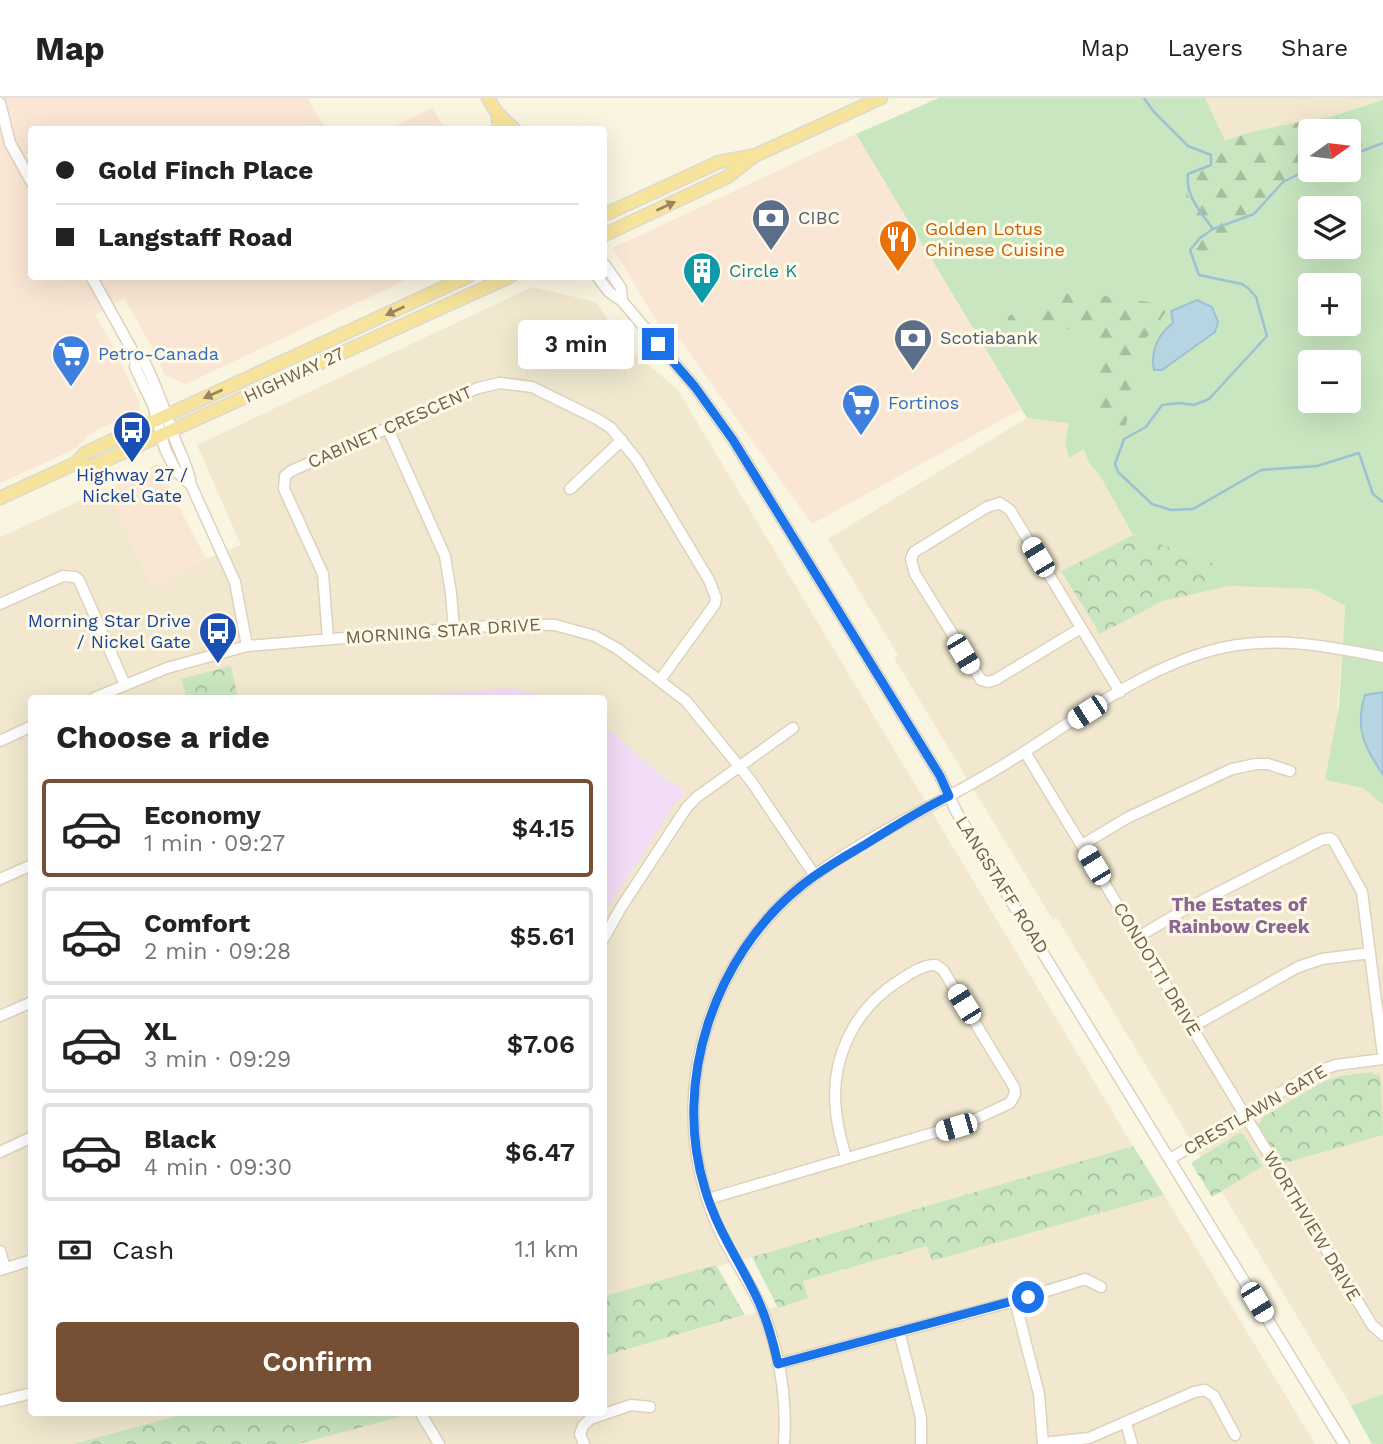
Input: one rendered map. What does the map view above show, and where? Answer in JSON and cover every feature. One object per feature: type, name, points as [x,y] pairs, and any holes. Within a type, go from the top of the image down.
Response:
[{"type":"main road","points":[[488,98],[497,113],[511,126]]},
{"type":"main road","points":[[607,234],[727,177],[756,155],[881,98]]},
{"type":"main road","points":[[497,113],[499,126]]},
{"type":"main road","points":[[607,214],[719,162],[756,155]]},
{"type":"main road","name":"HIGHWAY 27","points":[[0,498],[76,463],[85,453],[460,280]]},
{"type":"main road","name":"HIGHWAY 27","points":[[76,463],[91,467],[502,280]]},
{"type":"street","points":[[0,103],[10,143],[28,176]]},
{"type":"street","name":"LANGSTAFF ROAD","points":[[607,268],[621,288],[622,301]]},
{"type":"street","points":[[93,280],[137,359],[145,363],[176,471],[191,485],[235,582],[247,646]]},
{"type":"street","name":"LANGSTAFF ROAD","points":[[600,280],[609,292],[622,301],[695,387],[733,440],[940,776],[957,813],[1344,1444]]},
{"type":"street","name":"CABINET CRESCENT","points":[[328,639],[323,574],[284,489],[283,481],[291,471],[478,388],[489,384],[510,383],[532,387],[564,402],[597,419],[622,440],[637,460],[702,569],[716,598],[711,611],[660,680]]},
{"type":"street","points":[[388,429],[445,556],[453,629]]},
{"type":"street","points":[[570,489],[622,440]]},
{"type":"street","points":[[1082,628],[995,680],[981,680],[915,574],[911,559],[920,547],[987,507],[1000,503],[1006,505],[1082,628],[1120,692]]},
{"type":"street","points":[[0,604],[63,576],[75,577],[79,580],[125,685]]},
{"type":"street","name":"MORNING STAR DRIVE","points":[[101,695],[167,668],[247,646],[531,624],[565,626],[606,641],[660,680],[698,714],[739,766],[815,876]]},
{"type":"street","points":[[784,1444],[784,1395],[765,1317],[721,1233],[708,1199],[698,1161],[694,1121],[696,1076],[707,1027],[721,990],[750,940],[774,912],[815,876],[1025,752],[1120,692],[1178,662],[1216,649],[1249,643],[1307,643],[1383,657]]},
{"type":"street","points":[[0,741],[28,728]]},
{"type":"street","points":[[607,933],[687,807],[793,728]]},
{"type":"street","name":"CONDOTTI DRIVE","points":[[1025,752],[1245,1114]]},
{"type":"street","points":[[1082,845],[1127,818],[1232,769],[1268,764],[1290,771]]},
{"type":"street","points":[[1138,937],[1182,911],[1329,838],[1338,844],[1362,892],[1383,1057]]},
{"type":"street","points":[[0,879],[28,867]]},
{"type":"street","points":[[1192,1027],[1298,967],[1322,959],[1370,953]]},
{"type":"street","points":[[708,1199],[967,1123],[998,1110],[1014,1099],[1014,1087],[1007,1074],[943,970],[936,964],[922,968],[878,996],[854,1024],[846,1041],[835,1074],[834,1090],[846,1158]]},
{"type":"street","points":[[0,1016],[28,1004]]},
{"type":"street","name":"CRESTLAWN GATE","points":[[1170,1159],[1324,1068],[1383,1057]]},
{"type":"street","name":"WORTHVIEW DRIVE","points":[[1245,1114],[1375,1330],[1383,1335]]},
{"type":"street","points":[[0,1152],[28,1139]]},
{"type":"street","points":[[0,1251],[2,1269],[28,1261]]},
{"type":"street","points":[[778,1364],[1015,1301],[1085,1279],[1101,1287]]},
{"type":"street","points":[[1015,1301],[1039,1394],[1043,1444],[1088,1438],[1194,1392],[1205,1391],[1214,1396],[1235,1436]]},
{"type":"street","points":[[899,1331],[921,1418],[921,1444]]},
{"type":"street","points":[[0,1401],[28,1394]]},
{"type":"street","points":[[607,1413],[631,1405],[650,1407]]},
{"type":"street","points":[[422,1416],[439,1444]]},
{"type":"street","points":[[584,1444],[580,1434],[583,1426],[590,1419],[599,1416]]},
{"type":"street","points":[[1126,1423],[1132,1444]]},
{"type":"shaded area","points":[[0,98],[307,98],[324,126],[28,126],[28,280],[406,280],[186,384],[164,374],[157,356],[124,298],[95,315],[140,404],[139,410],[89,434],[77,448],[0,483]]},
{"type":"shaded area","points":[[1205,98],[1383,98],[1323,119],[1298,119],[1298,127],[1229,149]]},
{"type":"shaded area","points":[[432,108],[443,126],[395,126]]},
{"type":"shaded area","points":[[856,134],[1021,409],[812,524],[681,341],[657,322],[613,248]]},
{"type":"shaded area","points":[[532,287],[596,302],[622,343],[677,389],[1133,1146],[752,1257],[607,1295],[607,695],[28,695],[28,1416],[176,1416],[72,1444],[0,1444],[0,537],[106,489],[153,587],[206,559],[241,545],[197,445]]},
{"type":"shaded area","name":"The Estates of Rainbow Creek","points":[[1027,418],[1069,422],[1065,444],[1069,457],[1084,448],[1089,463],[1099,474],[1133,535],[1061,571],[1100,634],[1163,601],[1229,586],[1314,589],[1345,606],[1336,730],[1325,780],[1363,788],[1383,805],[1383,1394],[1351,1406],[1057,918],[1053,920],[894,658],[898,655],[828,539]]},
{"type":"shaded area","points":[[157,464],[206,559],[153,587],[106,489]]},
{"type":"shaded area","points":[[512,688],[539,695],[426,695]]},
{"type":"shaded area","points":[[607,728],[664,778],[686,791],[674,805],[607,909]]},
{"type":"shaded area","points":[[1164,1195],[1315,1444],[299,1444],[400,1416],[607,1416],[607,1355],[807,1298],[803,1281],[928,1246],[932,1261]]},
{"type":"green space","points":[[939,98],[1205,98],[1229,149],[1298,127],[1298,182],[1362,182],[1362,119],[1323,119],[1383,100],[1383,805],[1363,788],[1325,780],[1339,706],[1345,606],[1314,589],[1229,586],[1227,570],[1202,558],[1133,535],[1099,474],[1089,463],[1084,449],[1069,458],[1065,444],[1069,423],[1027,418],[856,134]]},
{"type":"green space","points":[[1359,111],[1361,119],[1318,119]]},
{"type":"green space","points":[[1298,123],[1298,182],[1326,182],[1292,189],[1274,197],[1229,239],[1219,246],[1196,252],[1189,222],[1186,186],[1189,167],[1199,154],[1217,144],[1266,129]]},
{"type":"green space","points":[[1362,124],[1364,133],[1362,157]]},
{"type":"green space","points":[[1075,292],[1149,302],[1167,310],[1151,333],[1134,348],[1134,399],[1125,427],[1094,434],[1099,352],[1094,335],[1081,329],[1064,329],[1042,324],[1010,337],[1004,330],[1009,316],[1048,298]]},
{"type":"green space","points":[[1133,535],[1202,558],[1227,570],[1229,586],[1163,601],[1100,634],[1061,571]]},
{"type":"green space","points":[[231,666],[237,695],[186,695],[181,679]]},
{"type":"green space","points":[[1372,1072],[1379,1074],[1381,1082],[1383,1135],[1281,1164],[1258,1125],[1262,1118],[1324,1081]]},
{"type":"green space","points":[[1239,1133],[1243,1134],[1263,1166],[1212,1197],[1191,1163]]},
{"type":"green space","points":[[1133,1146],[1164,1195],[932,1261],[927,1246],[803,1281],[808,1298],[778,1308],[752,1257]]},
{"type":"green space","points":[[716,1265],[745,1315],[607,1355],[607,1295]]},
{"type":"green space","points":[[1383,1394],[1383,1444],[1372,1444],[1351,1406]]},
{"type":"green space","points":[[176,1416],[403,1416],[299,1444],[73,1444]]},
{"type":"water","points":[[1197,300],[1212,307],[1218,322],[1215,332],[1162,370],[1154,370],[1156,344],[1163,332],[1173,323],[1171,311]]},
{"type":"water","points":[[1383,692],[1383,775],[1366,747],[1361,718],[1365,695]]},
{"type":"waterway","points":[[1144,98],[1188,146],[1211,155],[1211,165],[1188,174],[1188,182],[1195,203],[1213,229]]},
{"type":"waterway","points":[[1362,151],[1383,143]]},
{"type":"waterway","points":[[1298,174],[1283,182],[1254,214],[1213,229],[1200,238],[1190,250],[1199,275],[1242,284],[1249,289],[1256,297],[1267,336],[1209,399],[1194,405],[1162,405],[1146,427],[1124,439],[1115,464],[1118,472],[1152,504],[1171,510],[1193,509],[1261,470],[1317,466],[1359,453],[1373,494],[1383,502]]},
{"type":"place","name":"CIBC","points":[[771,252]]},
{"type":"place","name":"Golden Lotus Chinese Cuisine","points":[[898,273]]},
{"type":"place","name":"Circle K","points":[[702,305]]},
{"type":"place","name":"Scotiabank","points":[[913,372]]},
{"type":"place","name":"Petro-Canada","points":[[71,388]]},
{"type":"place","name":"Fortinos","points":[[861,437]]},
{"type":"place","name":"Highway 27 / Nickel Gate","points":[[132,464]]},
{"type":"place","name":"Morning Star Drive / Nickel Gate","points":[[218,665]]},
{"type":"district","name":"The Estates of Rainbow Creek","points":[[1239,915]]},
{"type":"route","points":[[658,344],[695,387],[733,440],[940,776],[949,796],[833,863],[801,886],[774,912],[740,955],[715,1004],[700,1050],[696,1076],[695,1141],[704,1188],[713,1214],[757,1298],[778,1364],[1028,1297]]}]
